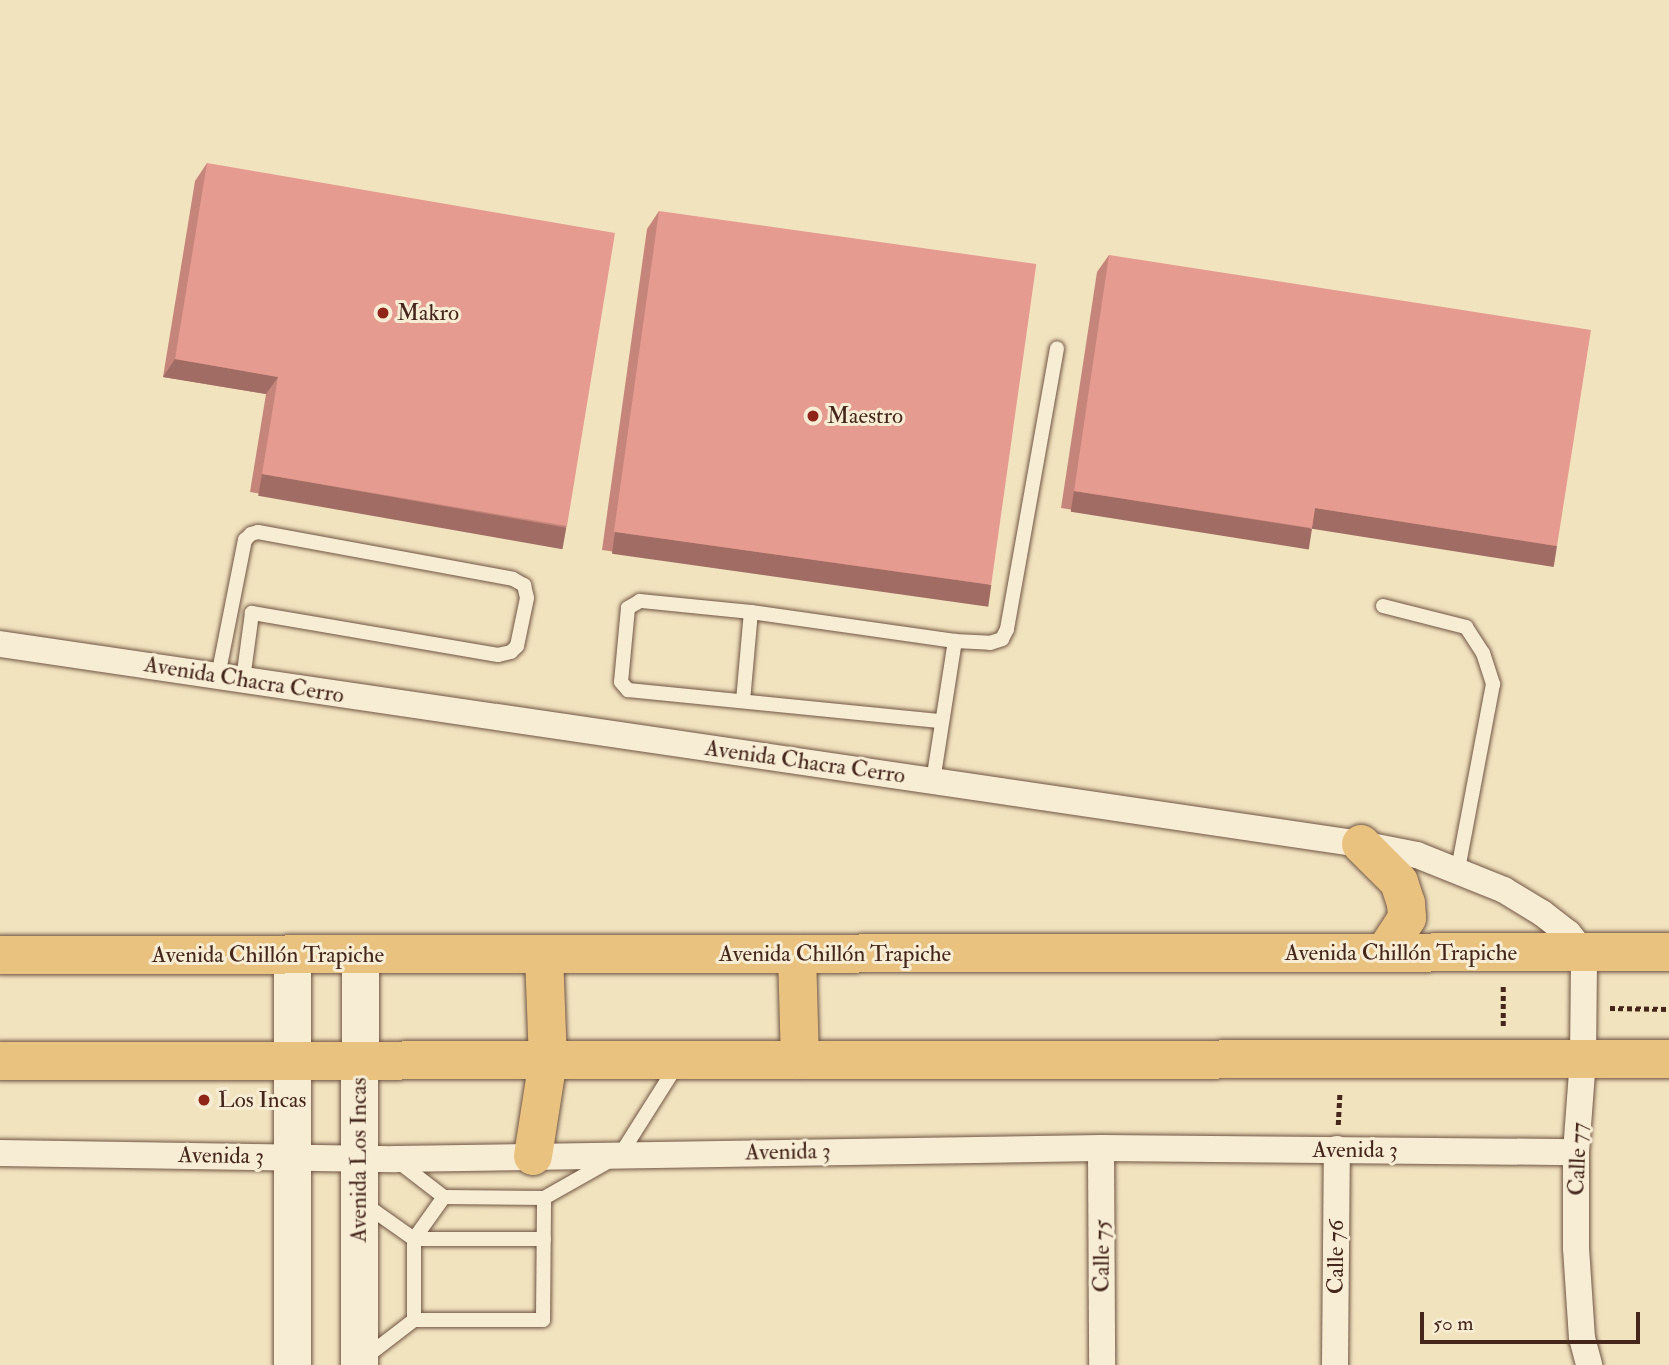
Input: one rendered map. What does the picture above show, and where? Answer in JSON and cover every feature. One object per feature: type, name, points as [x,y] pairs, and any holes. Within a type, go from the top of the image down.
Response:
[{"type":"main road","points":[[1361,844],[1399,883],[1406,902],[1407,918],[1385,953]]},
{"type":"main road","name":"Avenida Chillón Trapiche","points":[[0,956],[1669,952]]},
{"type":"main road","points":[[533,1156],[548,1060],[544,954]]},
{"type":"main road","points":[[797,954],[800,1060]]},
{"type":"main road","points":[[292,955],[292,1365]]},
{"type":"main road","name":"Avenida Los Incas","points":[[359,1364],[359,1200],[377,1158],[360,1061],[360,955]]},
{"type":"main road","points":[[0,1061],[1669,1059]]},
{"type":"street","name":"Avenida Chacra Cerro","points":[[0,644],[1361,844],[1417,855],[1458,869],[1504,890],[1542,913],[1568,933],[1581,953]]},
{"type":"street","name":"Calle 77","points":[[1581,953],[1584,1008],[1576,1152],[1577,1261],[1582,1338],[1589,1365]]},
{"type":"street","name":"Avenida 3","points":[[0,1153],[377,1158],[1101,1148],[1576,1152]]},
{"type":"street","name":"Calle 75","points":[[1101,1148],[1102,1365]]},
{"type":"street","name":"Calle 76","points":[[1335,1365],[1337,1149]]},
{"type":"lane","points":[[941,721],[628,690],[621,682],[628,608],[640,601],[751,612],[955,641],[990,643],[1002,639],[1007,629],[1057,348]]},
{"type":"lane","points":[[230,609],[498,656],[511,652],[517,646],[527,598],[524,585],[513,579],[258,532],[245,540],[230,609],[231,678]]},
{"type":"lane","points":[[1382,606],[1466,627],[1483,653],[1493,684],[1458,869]]},
{"type":"lane","points":[[231,678],[252,612]]},
{"type":"lane","points":[[743,701],[751,612]]},
{"type":"lane","points":[[933,781],[955,641]]},
{"type":"lane","points":[[377,1158],[444,1197],[544,1198],[620,1155],[681,1060]]},
{"type":"lane","points":[[414,1320],[414,1239],[444,1197]]},
{"type":"lane","points":[[359,1364],[414,1320],[543,1320],[544,1198]]},
{"type":"lane","points":[[359,1200],[414,1239],[544,1240]]},
{"type":"path","points":[[1502,1059],[1503,953]]},
{"type":"path","points":[[1584,1008],[1669,1009]]},
{"type":"path","points":[[1337,1149],[1341,1059]]},
{"type":"building","name":"Makro","points":[[207,163],[615,233],[567,526],[262,474],[278,377],[175,359]]},
{"type":"building","name":"Maestro","points":[[659,211],[1036,264],[991,585],[614,532]]},
{"type":"building","points":[[1109,255],[1591,330],[1557,546],[1315,508],[1312,528],[1074,491]]},
{"type":"place","name":"Makro","points":[[383,313]]},
{"type":"place","name":"Maestro","points":[[813,416]]},
{"type":"place","name":"Los Incas","points":[[204,1100]]}]
